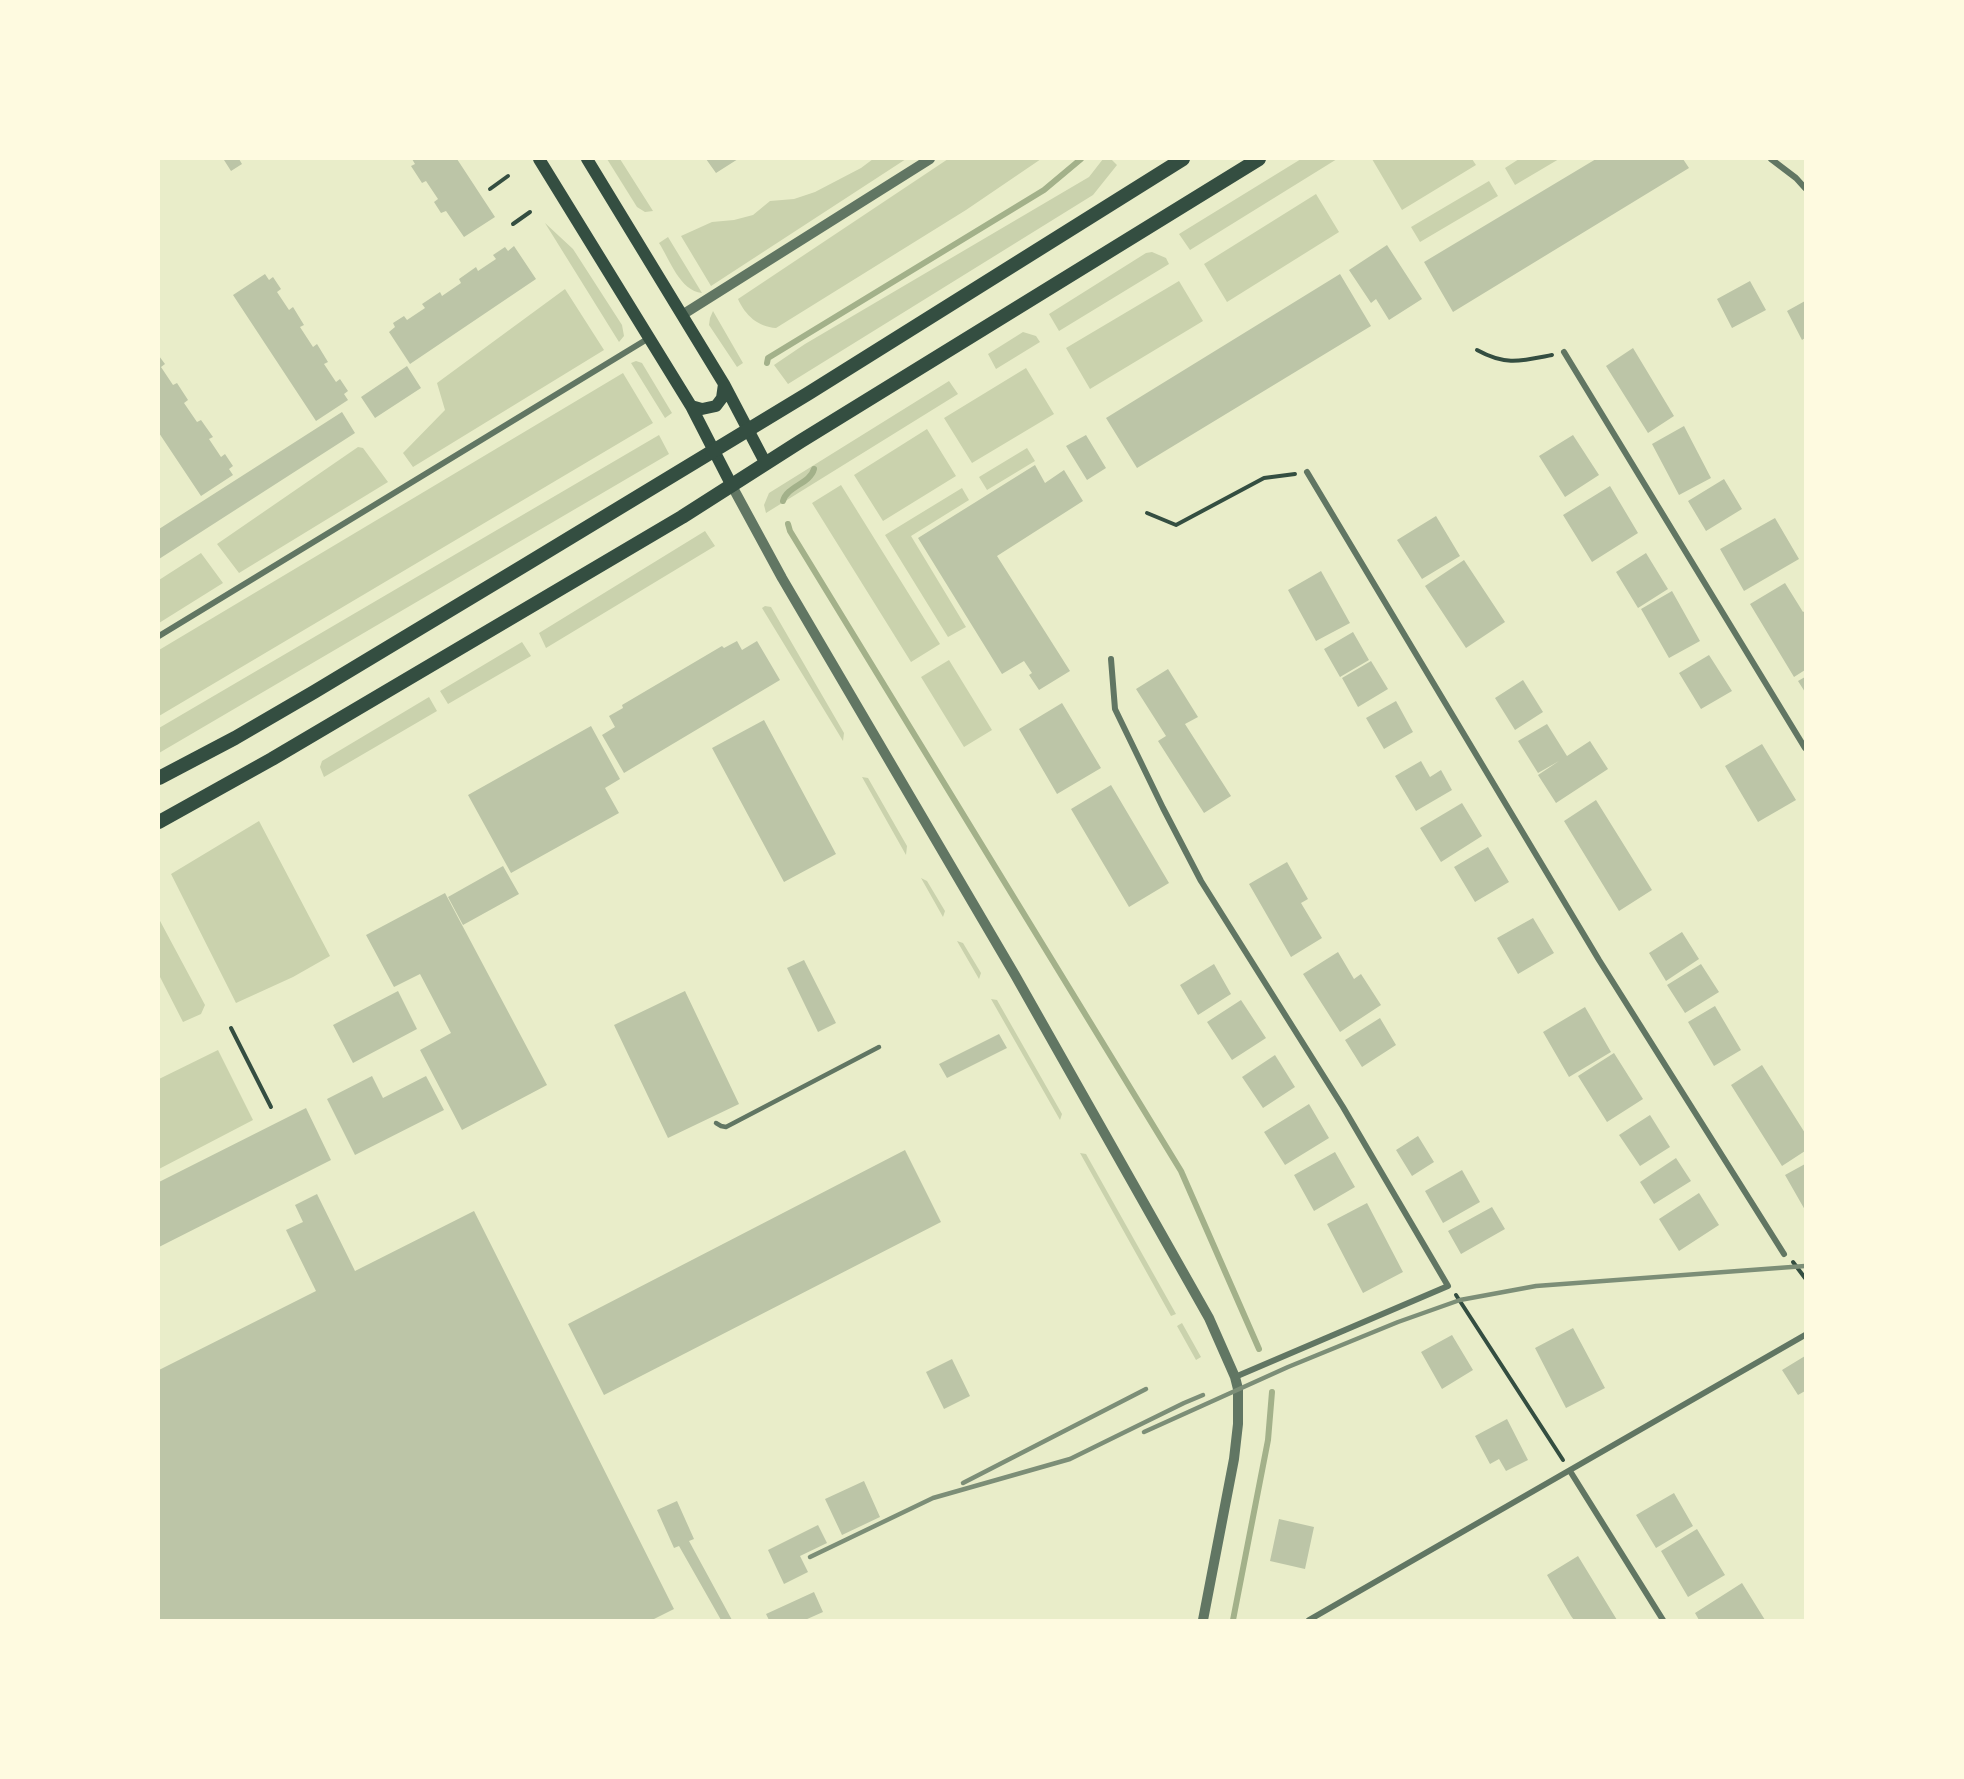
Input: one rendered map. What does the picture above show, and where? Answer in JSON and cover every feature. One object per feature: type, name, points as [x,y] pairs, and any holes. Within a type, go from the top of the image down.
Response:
[{"type":"main road","points":[[539,159],[691,406],[732,486]]},
{"type":"main road","points":[[587,159],[724,384],[766,464]]},
{"type":"main road","points":[[159,778],[235,738],[314,692],[748,429],[1183,159]]},
{"type":"main road","points":[[159,822],[272,759],[732,486],[1259,159]]},
{"type":"main road","points":[[691,406],[702,409],[716,406],[722,398],[724,384]]},
{"type":"street","points":[[682,315],[930,159]]},
{"type":"street","points":[[1771,159],[1805,188]]},
{"type":"street","points":[[159,636],[650,338]]},
{"type":"street","points":[[1564,352],[1805,748]]},
{"type":"street","points":[[1307,472],[1599,960],[1784,1254]]},
{"type":"street","points":[[732,486],[782,578],[1020,985],[1186,1276],[1209,1318],[1235,1377],[1238,1389],[1238,1424],[1234,1459],[1203,1620]]},
{"type":"street","points":[[1111,659],[1115,709],[1162,808],[1201,881],[1343,1107],[1448,1286],[1235,1377]]},
{"type":"street","points":[[1309,1620],[1805,1335]]},
{"type":"street","points":[[1570,1471],[1663,1620]]},
{"type":"lane","points":[[716,1123],[726,1127],[879,1047]]},
{"type":"path","points":[[490,189],[508,176]]},
{"type":"path","points":[[513,224],[530,212]]},
{"type":"path","points":[[1477,350],[1493,358],[1519,362],[1564,352]]},
{"type":"path","points":[[1148,513],[1176,525],[1264,478],[1307,472]]},
{"type":"path","points":[[231,1028],[271,1107]]},
{"type":"path","points":[[1784,1254],[1805,1278]]},
{"type":"path","points":[[1448,1286],[1460,1300],[1570,1471]]},
{"type":"green space","points":[[607,159],[620,159],[653,211],[645,212],[637,207]]},
{"type":"green space","points":[[873,159],[906,159],[711,286],[681,236],[712,222],[753,215],[770,201],[794,199],[815,192],[861,168]]},
{"type":"green space","points":[[948,159],[1041,159],[966,210],[776,328],[758,323],[744,310],[738,299]]},
{"type":"green space","points":[[1103,159],[1111,159],[1117,165],[1093,195],[788,384],[774,365],[805,344],[1089,177]]},
{"type":"green space","points":[[1301,159],[1337,159],[1190,250],[1179,234]]},
{"type":"green space","points":[[1372,159],[1472,159],[1476,165],[1402,210]]},
{"type":"green space","points":[[1519,159],[1559,159],[1515,185],[1505,168]]},
{"type":"green space","points":[[1489,181],[1498,196],[1420,242],[1411,227]]},
{"type":"green space","points":[[1316,194],[1339,232],[1227,302],[1204,264]]},
{"type":"green space","points":[[545,223],[573,249],[622,325],[624,336],[619,342]]},
{"type":"green space","points":[[668,237],[702,293],[688,287],[676,274],[659,243]]},
{"type":"green space","points":[[1152,252],[1166,258],[1169,264],[1059,331],[1049,314],[1146,253]]},
{"type":"green space","points":[[1179,281],[1203,321],[1090,389],[1066,348]]},
{"type":"green space","points":[[565,289],[604,350],[413,467],[403,453],[445,410],[437,383]]},
{"type":"green space","points":[[713,311],[743,363],[737,367],[709,325]]},
{"type":"green space","points":[[1023,332],[1036,336],[1040,342],[996,369],[988,354]]},
{"type":"green space","points":[[636,361],[642,363],[672,413],[665,418],[631,363]]},
{"type":"green space","points":[[1026,368],[1054,414],[972,463],[944,418]]},
{"type":"green space","points":[[623,373],[653,423],[159,716],[159,650]]},
{"type":"green space","points":[[949,381],[958,394],[766,513],[764,505],[769,493]]},
{"type":"green space","points":[[927,429],[956,476],[883,521],[854,475]]},
{"type":"green space","points":[[659,435],[669,454],[159,753],[159,728]]},
{"type":"green space","points":[[358,447],[363,448],[388,482],[239,573],[217,544]]},
{"type":"green space","points":[[1027,448],[1035,461],[987,490],[979,477]]},
{"type":"green space","points":[[841,485],[940,644],[911,662],[812,503]]},
{"type":"green space","points":[[962,488],[969,500],[911,536],[966,627],[948,637],[885,535]]},
{"type":"green space","points":[[705,531],[715,546],[546,648],[539,633]]},
{"type":"green space","points":[[201,553],[223,583],[159,623],[159,580]]},
{"type":"green space","points":[[771,607],[844,733],[843,741],[762,608]]},
{"type":"green space","points":[[522,642],[531,656],[448,704],[440,691]]},
{"type":"green space","points":[[949,660],[992,730],[964,747],[921,677]]},
{"type":"green space","points":[[429,697],[437,711],[324,777],[320,767],[322,761]]},
{"type":"green space","points":[[862,777],[868,778],[907,846],[906,855]]},
{"type":"green space","points":[[259,821],[330,956],[293,977],[236,1003],[171,874]]},
{"type":"green space","points":[[921,878],[927,881],[945,911],[943,917]]},
{"type":"green space","points":[[159,919],[205,1005],[201,1014],[183,1022],[159,975]]},
{"type":"green space","points":[[957,941],[963,943],[981,973],[979,979]]},
{"type":"green space","points":[[991,999],[997,1000],[1062,1114],[1060,1120]]},
{"type":"green space","points":[[218,1050],[253,1120],[159,1169],[159,1079]]},
{"type":"green space","points":[[1080,1153],[1086,1154],[1176,1314],[1171,1316]]},
{"type":"green space","points":[[1182,1323],[1201,1357],[1196,1360],[1177,1326]]},
{"type":"building","points":[[239,159],[242,164],[231,171],[224,160]]},
{"type":"building","points":[[412,159],[457,159],[495,217],[464,237],[446,211],[441,213],[434,202],[438,199],[426,181],[422,183],[411,166],[415,164]]},
{"type":"building","points":[[706,159],[738,159],[716,173]]},
{"type":"building","points":[[1596,159],[1683,159],[1689,168],[1453,312],[1424,262]]},
{"type":"building","points":[[1387,245],[1422,299],[1389,320],[1376,299],[1371,303],[1349,270]]},
{"type":"building","points":[[514,246],[536,279],[410,364],[389,332],[395,327],[393,323],[404,316],[407,320],[425,308],[422,304],[440,292],[442,296],[461,283],[459,279],[476,267],[478,271],[496,259],[493,255],[505,247],[508,251]]},
{"type":"building","points":[[265,274],[269,280],[273,277],[281,289],[277,292],[289,310],[293,307],[304,325],[300,327],[313,347],[317,344],[328,362],[324,364],[336,382],[340,379],[348,391],[344,394],[348,400],[316,421],[233,295]]},
{"type":"building","points":[[1340,274],[1371,326],[1137,468],[1106,418]]},
{"type":"building","points":[[1750,281],[1766,310],[1732,328],[1717,299]]},
{"type":"building","points":[[1805,301],[1805,338],[1802,340],[1787,311]]},
{"type":"building","points":[[1633,348],[1674,416],[1648,433],[1606,366]]},
{"type":"building","points":[[159,356],[165,364],[161,367],[173,385],[177,383],[188,400],[184,403],[197,422],[201,420],[213,437],[209,439],[221,457],[225,454],[233,466],[229,469],[233,475],[201,496],[159,433]]},
{"type":"building","points":[[407,366],[421,388],[375,418],[361,397]]},
{"type":"building","points":[[342,412],[355,433],[159,559],[159,529]]},
{"type":"building","points":[[1684,426],[1711,478],[1679,495],[1652,444]]},
{"type":"building","points":[[1086,435],[1106,468],[1087,480],[1066,446]]},
{"type":"building","points":[[1573,435],[1599,475],[1565,497],[1539,456]]},
{"type":"building","points":[[1035,465],[1045,483],[1064,470],[1083,501],[997,556],[1070,671],[1039,690],[1029,675],[1032,673],[1024,661],[1002,674],[918,538]]},
{"type":"building","points":[[1724,479],[1742,509],[1706,531],[1688,501]]},
{"type":"building","points":[[1610,486],[1638,533],[1592,562],[1563,515]]},
{"type":"building","points":[[1436,516],[1460,556],[1422,579],[1397,540]]},
{"type":"building","points":[[1775,518],[1799,559],[1744,591],[1720,549]]},
{"type":"building","points":[[1646,553],[1668,589],[1638,608],[1616,572]]},
{"type":"building","points":[[1464,560],[1505,622],[1466,648],[1425,586]]},
{"type":"building","points":[[1321,571],[1350,623],[1316,641],[1288,590]]},
{"type":"building","points":[[1785,583],[1803,612],[1805,611],[1805,670],[1794,677],[1750,604]]},
{"type":"building","points":[[1672,591],[1700,641],[1669,658],[1641,609]]},
{"type":"building","points":[[1353,632],[1369,660],[1340,677],[1324,649]]},
{"type":"building","points":[[737,641],[742,650],[757,641],[780,680],[624,773],[602,735],[615,727],[609,716],[623,708],[622,705],[722,646],[724,648]]},
{"type":"building","points":[[1709,655],[1732,691],[1701,709],[1679,673]]},
{"type":"building","points":[[1371,661],[1388,689],[1358,707],[1342,678]]},
{"type":"building","points":[[1168,669],[1198,717],[1185,724],[1231,796],[1204,813],[1158,741],[1166,736],[1136,689]]},
{"type":"building","points":[[1805,677],[1805,692],[1798,681]]},
{"type":"building","points":[[1523,680],[1543,712],[1515,730],[1495,698]]},
{"type":"building","points":[[1396,701],[1413,732],[1384,749],[1366,718]]},
{"type":"building","points":[[1062,703],[1101,768],[1057,794],[1019,729]]},
{"type":"building","points":[[764,720],[836,854],[784,882],[712,748]]},
{"type":"building","points":[[1547,724],[1567,756],[1590,741],[1608,769],[1556,803],[1538,775],[1559,761],[1538,773],[1518,741]]},
{"type":"building","points":[[591,726],[620,779],[605,788],[619,813],[511,873],[468,795]]},
{"type":"building","points":[[1762,744],[1796,800],[1758,822],[1725,766]]},
{"type":"building","points":[[1421,761],[1430,777],[1441,770],[1452,790],[1416,811],[1395,776]]},
{"type":"building","points":[[1111,785],[1169,883],[1129,907],[1071,809]]},
{"type":"building","points":[[1596,800],[1652,890],[1619,911],[1564,821]]},
{"type":"building","points":[[1462,803],[1482,836],[1441,862],[1420,828]]},
{"type":"building","points":[[1488,847],[1509,882],[1475,902],[1454,867]]},
{"type":"building","points":[[1287,862],[1308,899],[1301,903],[1322,938],[1291,957],[1249,884]]},
{"type":"building","points":[[503,866],[519,894],[463,925],[448,897]]},
{"type":"building","points":[[445,893],[547,1085],[462,1130],[420,1050],[451,1033],[420,974],[394,987],[366,935]]},
{"type":"building","points":[[1533,918],[1554,953],[1518,974],[1497,938]]},
{"type":"building","points":[[1682,932],[1699,959],[1666,981],[1649,953]]},
{"type":"building","points":[[1338,952],[1354,979],[1361,974],[1381,1005],[1340,1032],[1303,974]]},
{"type":"building","points":[[804,960],[836,1023],[818,1032],[787,968]]},
{"type":"building","points":[[1214,964],[1231,994],[1198,1015],[1180,985]]},
{"type":"building","points":[[1701,964],[1719,992],[1685,1013],[1667,985]]},
{"type":"building","points":[[398,991],[417,1029],[353,1063],[333,1025]]},
{"type":"building","points":[[685,991],[739,1104],[668,1138],[614,1025]]},
{"type":"building","points":[[1241,1000],[1266,1038],[1232,1060],[1207,1022]]},
{"type":"building","points":[[1715,1006],[1741,1050],[1714,1066],[1688,1022]]},
{"type":"building","points":[[1585,1007],[1611,1052],[1569,1077],[1543,1032]]},
{"type":"building","points":[[1380,1018],[1396,1045],[1362,1067],[1345,1040]]},
{"type":"building","points":[[999,1034],[1007,1048],[947,1078],[939,1064]]},
{"type":"building","points":[[1614,1053],[1643,1099],[1607,1122],[1578,1076]]},
{"type":"building","points":[[1275,1055],[1295,1087],[1263,1108],[1242,1077]]},
{"type":"building","points":[[1762,1065],[1805,1133],[1805,1151],[1782,1166],[1731,1085]]},
{"type":"building","points":[[372,1076],[383,1098],[426,1076],[444,1110],[355,1155],[327,1099]]},
{"type":"building","points":[[1309,1104],[1329,1138],[1285,1165],[1264,1132]]},
{"type":"building","points":[[306,1108],[331,1160],[159,1247],[159,1182]]},
{"type":"building","points":[[1650,1115],[1670,1147],[1640,1166],[1619,1135]]},
{"type":"building","points":[[1418,1136],[1434,1162],[1412,1176],[1396,1150]]},
{"type":"building","points":[[905,1150],[941,1222],[604,1395],[568,1324]]},
{"type":"building","points":[[1335,1152],[1355,1187],[1314,1211],[1294,1175]]},
{"type":"building","points":[[1676,1158],[1691,1181],[1654,1204],[1640,1182]]},
{"type":"building","points":[[1805,1164],[1805,1210],[1785,1175]]},
{"type":"building","points":[[1462,1170],[1480,1202],[1443,1223],[1425,1191]]},
{"type":"building","points":[[1699,1193],[1719,1225],[1679,1251],[1659,1219]]},
{"type":"building","points":[[317,1194],[355,1271],[474,1211],[674,1609],[652,1620],[159,1620],[159,1370],[316,1291],[286,1230],[303,1222],[295,1205]]},
{"type":"building","points":[[1367,1203],[1403,1272],[1363,1293],[1327,1224]]},
{"type":"building","points":[[1492,1207],[1505,1229],[1461,1254],[1448,1231]]},
{"type":"building","points":[[1573,1328],[1605,1388],[1566,1408],[1535,1348]]},
{"type":"building","points":[[1452,1335],[1473,1370],[1442,1389],[1421,1352]]},
{"type":"building","points":[[1805,1356],[1805,1391],[1798,1395],[1782,1370]]},
{"type":"building","points":[[952,1359],[970,1396],[944,1409],[926,1372]]},
{"type":"building","points":[[1507,1419],[1528,1460],[1506,1471],[1499,1459],[1490,1464],[1475,1436]]},
{"type":"building","points":[[864,1481],[880,1517],[842,1535],[825,1499]]},
{"type":"building","points":[[1674,1493],[1693,1526],[1656,1548],[1636,1515]]},
{"type":"building","points":[[677,1501],[694,1539],[689,1541],[732,1620],[721,1620],[679,1546],[674,1548],[657,1510]]},
{"type":"building","points":[[1279,1519],[1314,1527],[1305,1569],[1270,1561]]},
{"type":"building","points":[[818,1525],[827,1543],[800,1556],[808,1572],[784,1584],[768,1550]]},
{"type":"building","points":[[1697,1529],[1725,1575],[1688,1597],[1661,1551]]},
{"type":"building","points":[[1578,1556],[1617,1620],[1574,1620],[1571,1616],[1547,1575]]},
{"type":"building","points":[[1742,1583],[1765,1620],[1699,1620],[1695,1613]]},
{"type":"building","points":[[814,1592],[823,1612],[805,1620],[769,1620],[766,1614]]},
{"type":"waterway","points":[[767,363],[768,358],[1044,190],[1081,159]]},
{"type":"waterway","points":[[783,501],[785,496],[808,478],[814,469]]},
{"type":"waterway","points":[[788,524],[790,531],[1181,1171],[1259,1349]]},
{"type":"waterway","points":[[1233,1620],[1268,1440],[1272,1392]]},
{"type":"railway","points":[[1144,1432],[1288,1367],[1398,1322],[1460,1300],[1536,1286],[1805,1266]]},
{"type":"railway","points":[[963,1483],[1146,1389]]},
{"type":"railway","points":[[810,1557],[933,1498],[1070,1459],[1203,1395]]}]
